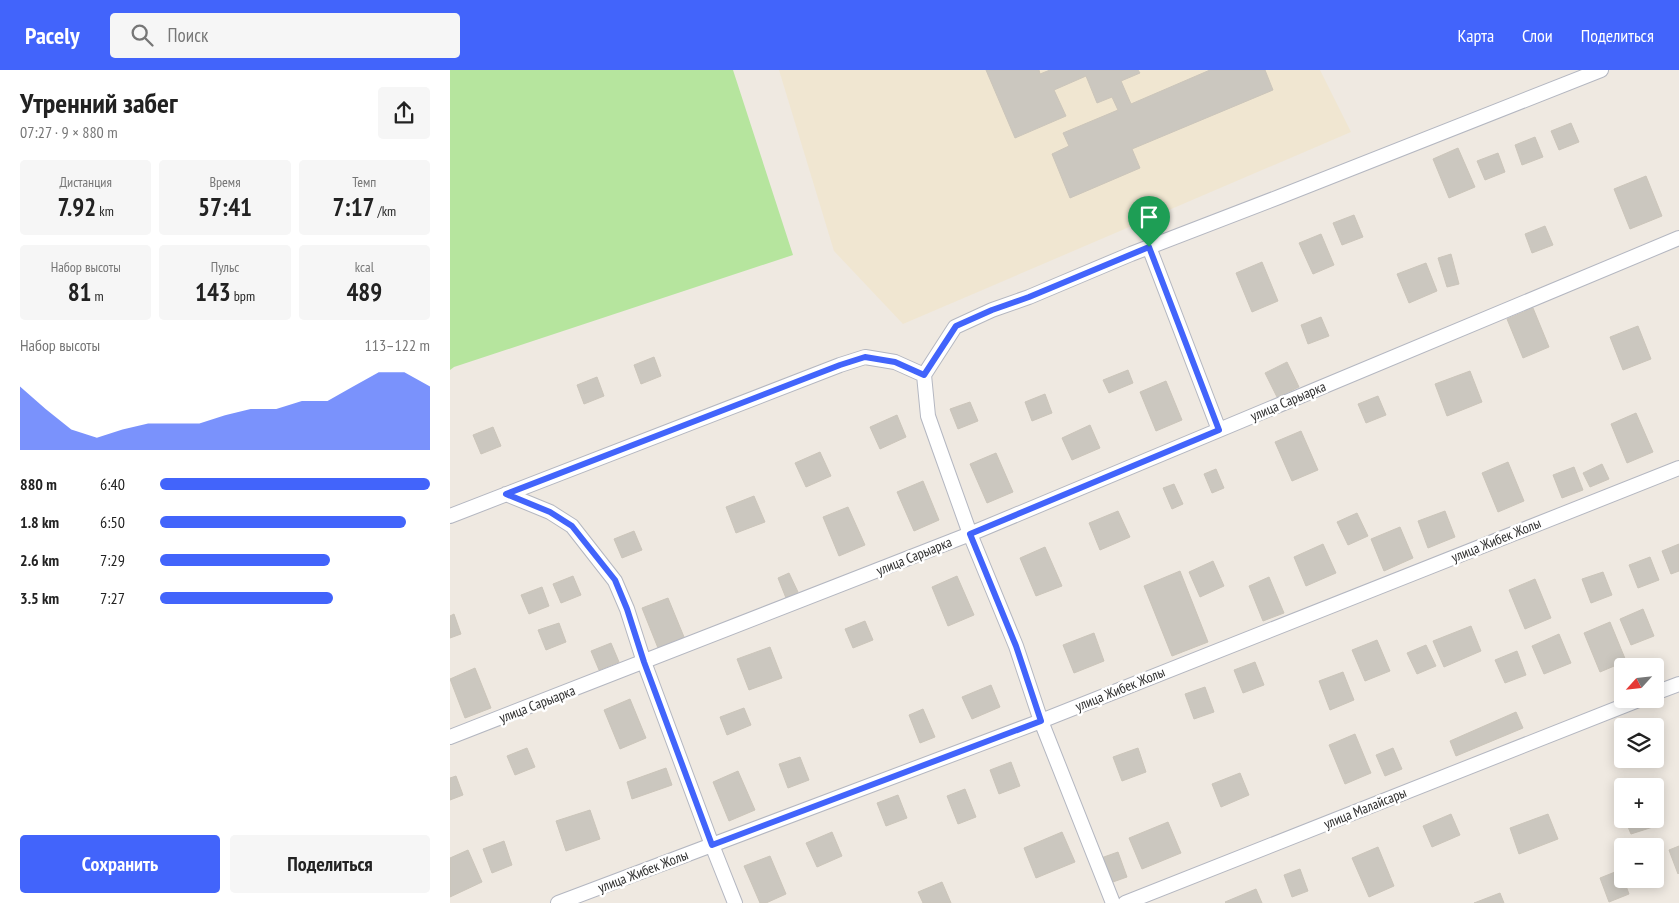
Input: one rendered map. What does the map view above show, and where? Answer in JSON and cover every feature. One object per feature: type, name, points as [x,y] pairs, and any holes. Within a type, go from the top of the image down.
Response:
[{"type":"street","points":[[1113,903],[1041,721],[1016,646],[970,534],[928,416],[924,375],[956,326],[1149,247],[1279,198],[1601,70]]},
{"type":"street","name":"улица Сарыарка","points":[[450,737],[970,534],[1679,238]]},
{"type":"street","points":[[1149,247],[1219,430]]},
{"type":"street","points":[[450,516],[865,357],[895,362],[924,375]]},
{"type":"street","name":"улица Жибек Жолы","points":[[558,903],[1041,721],[1679,468]]},
{"type":"street","points":[[506,494],[550,512],[572,526],[615,580],[735,903]]},
{"type":"street","points":[[1664,690],[1679,684]]},
{"type":"street","name":"улица Малайсары","points":[[1125,903],[1618,708]]},
{"type":"shaded area","points":[[779,70],[1320,70],[1351,132],[903,324],[834,251]]},
{"type":"green space","points":[[450,70],[733,70],[793,255],[454,367],[450,370]]},
{"type":"building","points":[[986,70],[1039,70],[1040,74],[1050,70],[1138,70],[1140,73],[1121,81],[1131,104],[1210,70],[1265,70],[1273,90],[1132,149],[1140,168],[1070,198],[1052,154],[1069,146],[1063,133],[1118,110],[1112,97],[1097,103],[1086,76],[1054,90],[1066,116],[1015,138]]},
{"type":"building","points":[[1571,123],[1579,142],[1559,150],[1551,131]]},
{"type":"building","points":[[1535,137],[1543,157],[1522,165],[1515,145]]},
{"type":"building","points":[[1458,148],[1475,187],[1449,198],[1433,159]]},
{"type":"building","points":[[1498,153],[1505,172],[1485,180],[1477,161]]},
{"type":"building","points":[[1646,176],[1662,216],[1630,229],[1614,189]]},
{"type":"building","points":[[1354,215],[1363,237],[1342,245],[1333,223]]},
{"type":"building","points":[[1545,226],[1553,245],[1532,253],[1525,234]]},
{"type":"building","points":[[1321,234],[1334,265],[1313,274],[1299,243]]},
{"type":"building","points":[[1451,254],[1459,284],[1447,287],[1438,258]]},
{"type":"building","points":[[1262,262],[1278,301],[1252,312],[1236,273]]},
{"type":"building","points":[[1426,263],[1437,291],[1409,303],[1397,274]]},
{"type":"building","points":[[1533,308],[1549,347],[1523,358],[1507,319]]},
{"type":"building","points":[[1321,317],[1329,336],[1308,344],[1301,325]]},
{"type":"building","points":[[1638,326],[1651,359],[1623,370],[1610,337]]},
{"type":"building","points":[[654,357],[661,376],[641,384],[634,365]]},
{"type":"building","points":[[1287,362],[1299,387],[1277,397],[1265,373]]},
{"type":"building","points":[[1128,370],[1133,383],[1109,393],[1103,380]]},
{"type":"building","points":[[1470,371],[1482,402],[1447,416],[1435,384]]},
{"type":"building","points":[[597,377],[604,396],[584,404],[577,385]]},
{"type":"building","points":[[1166,381],[1182,420],[1156,431],[1140,392]]},
{"type":"building","points":[[1045,394],[1052,413],[1032,421],[1025,402]]},
{"type":"building","points":[[1378,396],[1386,415],[1366,423],[1358,404]]},
{"type":"building","points":[[970,402],[978,421],[958,429],[950,409]]},
{"type":"building","points":[[1636,413],[1653,452],[1627,463],[1611,424]]},
{"type":"building","points":[[897,415],[906,437],[880,449],[870,427]]},
{"type":"building","points":[[1090,425],[1100,448],[1072,460],[1062,438]]},
{"type":"building","points":[[493,427],[501,446],[481,454],[473,435]]},
{"type":"building","points":[[1301,431],[1318,470],[1292,481],[1275,442]]},
{"type":"building","points":[[820,452],[831,476],[806,487],[795,463]]},
{"type":"building","points":[[996,453],[1013,492],[987,503],[970,464]]},
{"type":"building","points":[[1508,462],[1524,501],[1498,512],[1482,473]]},
{"type":"building","points":[[1602,464],[1609,479],[1590,487],[1583,473]]},
{"type":"building","points":[[1574,467],[1583,490],[1562,498],[1553,475]]},
{"type":"building","points":[[1216,469],[1224,488],[1212,493],[1204,474]]},
{"type":"building","points":[[923,481],[939,520],[914,531],[897,492]]},
{"type":"building","points":[[1174,484],[1183,504],[1172,509],[1163,488]]},
{"type":"building","points":[[754,496],[765,522],[736,533],[726,507]]},
{"type":"building","points":[[848,507],[865,545],[839,556],[823,517]]},
{"type":"building","points":[[1118,511],[1130,537],[1100,550],[1089,523]]},
{"type":"building","points":[[1445,511],[1455,537],[1428,548],[1418,521]]},
{"type":"building","points":[[1357,513],[1368,536],[1348,545],[1337,522]]},
{"type":"building","points":[[1400,527],[1413,558],[1384,571],[1371,539]]},
{"type":"building","points":[[634,531],[642,550],[622,558],[614,539]]},
{"type":"building","points":[[1323,544],[1336,573],[1306,586],[1294,557]]},
{"type":"building","points":[[1679,544],[1679,571],[1671,574],[1662,551]]},
{"type":"building","points":[[1045,547],[1062,586],[1036,596],[1020,558]]},
{"type":"building","points":[[1650,557],[1659,580],[1638,588],[1629,565]]},
{"type":"building","points":[[1213,561],[1224,586],[1200,597],[1189,572]]},
{"type":"building","points":[[1180,571],[1208,642],[1172,656],[1144,586]]},
{"type":"building","points":[[1603,572],[1612,595],[1591,603],[1582,579]]},
{"type":"building","points":[[789,573],[798,592],[786,598],[778,578]]},
{"type":"building","points":[[573,576],[581,595],[561,603],[553,584]]},
{"type":"building","points":[[957,576],[974,615],[948,626],[932,587]]},
{"type":"building","points":[[1269,577],[1284,613],[1263,621],[1249,586]]},
{"type":"building","points":[[1535,579],[1551,618],[1525,629],[1509,590]]},
{"type":"building","points":[[542,587],[549,606],[529,614],[521,595]]},
{"type":"building","points":[[668,598],[684,637],[658,648],[642,608]]},
{"type":"building","points":[[1643,609],[1654,636],[1631,645],[1620,619]]},
{"type":"building","points":[[454,614],[461,634],[450,638],[450,616]]},
{"type":"building","points":[[865,621],[873,640],[853,648],[845,629]]},
{"type":"building","points":[[1610,622],[1625,658],[1614,658],[1614,666],[1600,672],[1584,633]]},
{"type":"building","points":[[559,623],[566,642],[546,650],[538,630]]},
{"type":"building","points":[[1471,626],[1481,651],[1444,667],[1433,641]]},
{"type":"building","points":[[1094,633],[1104,661],[1074,673],[1063,645]]},
{"type":"building","points":[[1559,634],[1571,663],[1544,674],[1532,646]]},
{"type":"building","points":[[1377,640],[1390,671],[1365,681],[1352,650]]},
{"type":"building","points":[[611,643],[619,662],[599,670],[591,651]]},
{"type":"building","points":[[1426,645],[1436,666],[1417,674],[1407,653]]},
{"type":"building","points":[[770,647],[782,678],[749,690],[737,659]]},
{"type":"building","points":[[1517,651],[1526,675],[1505,683],[1495,660]]},
{"type":"building","points":[[1255,662],[1264,685],[1243,693],[1234,670]]},
{"type":"building","points":[[475,668],[491,708],[465,718],[450,679]]},
{"type":"building","points":[[1343,672],[1354,700],[1330,710],[1319,681]]},
{"type":"building","points":[[991,685],[1000,707],[972,719],[962,697]]},
{"type":"building","points":[[1205,687],[1214,712],[1194,719],[1185,694]]},
{"type":"building","points":[[630,699],[646,738],[620,749],[604,710]]},
{"type":"building","points":[[744,708],[751,725],[727,735],[720,717]]},
{"type":"building","points":[[923,709],[935,737],[920,743],[909,715]]},
{"type":"building","points":[[1516,712],[1523,728],[1456,756],[1450,741]]},
{"type":"building","points":[[1355,734],[1371,773],[1345,784],[1329,745]]},
{"type":"building","points":[[527,748],[535,767],[515,775],[507,756]]},
{"type":"building","points":[[1138,748],[1146,772],[1122,781],[1113,757]]},
{"type":"building","points":[[1393,748],[1402,769],[1385,776],[1376,755]]},
{"type":"building","points":[[800,757],[809,780],[788,788],[779,764]]},
{"type":"building","points":[[1011,762],[1020,786],[999,794],[990,770]]},
{"type":"building","points":[[666,768],[672,785],[632,799],[627,782]]},
{"type":"building","points":[[738,771],[755,810],[729,821],[713,782]]},
{"type":"building","points":[[1240,773],[1249,795],[1221,807],[1212,784]]},
{"type":"building","points":[[456,776],[463,795],[450,800],[450,778]]},
{"type":"building","points":[[965,789],[976,817],[958,824],[947,796]]},
{"type":"building","points":[[898,795],[907,818],[886,826],[877,803]]},
{"type":"building","points":[[590,810],[600,839],[566,851],[556,821]]},
{"type":"building","points":[[1451,814],[1460,835],[1432,847],[1423,826]]},
{"type":"building","points":[[1548,814],[1558,839],[1519,854],[1510,828]]},
{"type":"building","points":[[1168,822],[1181,853],[1142,869],[1129,838]]},
{"type":"building","points":[[1628,828],[1650,828],[1631,834]]},
{"type":"building","points":[[832,832],[842,856],[817,867],[806,843]]},
{"type":"building","points":[[1062,832],[1075,862],[1036,878],[1024,848]]},
{"type":"building","points":[[504,841],[512,865],[492,873],[483,849]]},
{"type":"building","points":[[1679,846],[1679,873],[1678,874],[1669,850]]},
{"type":"building","points":[[1378,847],[1394,886],[1369,897],[1352,858]]},
{"type":"building","points":[[468,850],[482,882],[450,897],[450,858]]},
{"type":"building","points":[[1118,852],[1127,877],[1110,883],[1101,858]]},
{"type":"building","points":[[770,856],[786,894],[766,903],[760,903],[744,866]]},
{"type":"building","points":[[1300,869],[1308,891],[1292,897],[1284,875]]},
{"type":"building","points":[[1614,872],[1614,888],[1627,888],[1629,894],[1609,902],[1600,878]]},
{"type":"building","points":[[942,882],[951,903],[923,903],[918,892]]},
{"type":"building","points":[[1256,889],[1262,903],[1225,902]]},
{"type":"building","points":[[1500,893],[1504,903],[1474,903]]},
{"type":"route","points":[[1149,247],[1219,430],[970,534],[1016,646],[1041,721],[712,845],[615,580],[572,526],[550,512],[506,494],[865,357],[895,362],[924,375],[956,326],[1149,247]]}]
